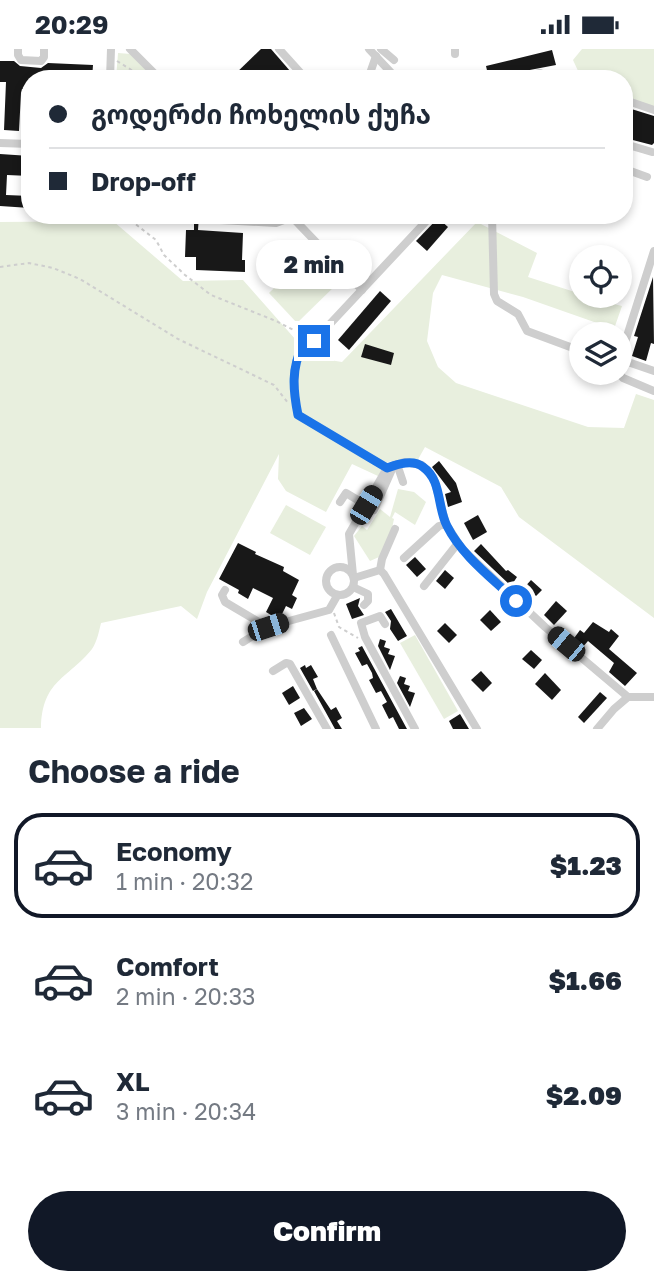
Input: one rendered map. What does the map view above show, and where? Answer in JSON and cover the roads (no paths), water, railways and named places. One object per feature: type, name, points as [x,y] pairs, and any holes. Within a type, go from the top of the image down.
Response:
[{"type":"street","points":[[18,49],[21,60],[41,61],[44,49]]},
{"type":"street","points":[[130,49],[151,70]]},
{"type":"street","points":[[279,49],[298,70]]},
{"type":"street","points":[[375,51],[394,61],[394,49]]},
{"type":"street","points":[[370,70],[375,51]]},
{"type":"street","points":[[375,51],[390,70]]},
{"type":"street","points":[[633,103],[654,110]]},
{"type":"street","points":[[0,143],[21,144]]},
{"type":"street","points":[[633,146],[652,152]]},
{"type":"street","points":[[633,172],[647,177]]},
{"type":"street","points":[[299,224],[362,290]]},
{"type":"street","points":[[402,482],[393,465],[298,415],[293,388],[297,357],[303,345],[314,341],[424,224]]},
{"type":"street","points":[[492,224],[494,294],[497,301],[518,314],[527,331],[569,347]]},
{"type":"street","points":[[654,251],[621,355],[625,361],[654,371]]},
{"type":"street","points":[[632,382],[654,391]]},
{"type":"street","points":[[243,642],[268,627],[329,610],[337,596],[348,593],[352,577],[349,534],[370,508],[393,465],[404,462],[422,465],[434,479],[446,524],[458,543],[545,627],[628,697],[654,697]]},
{"type":"street","points":[[340,502],[346,493],[370,508]]},
{"type":"street","points":[[404,558],[439,526],[446,524]]},
{"type":"street","points":[[395,529],[382,559],[382,572],[477,729]]},
{"type":"street","points":[[424,586],[458,543]]},
{"type":"street","points":[[337,596],[327,588],[327,575],[333,568],[352,577],[368,594],[368,601],[364,605]]},
{"type":"street","points":[[352,577],[382,572]]},
{"type":"street","points":[[225,590],[222,595],[225,602],[268,627]]},
{"type":"street","points":[[385,625],[380,616],[361,623],[368,643],[415,729]]},
{"type":"street","points":[[331,635],[376,729]]},
{"type":"street","points":[[272,671],[286,663],[290,664],[327,729]]},
{"type":"street","points":[[597,729],[628,697]]}]
